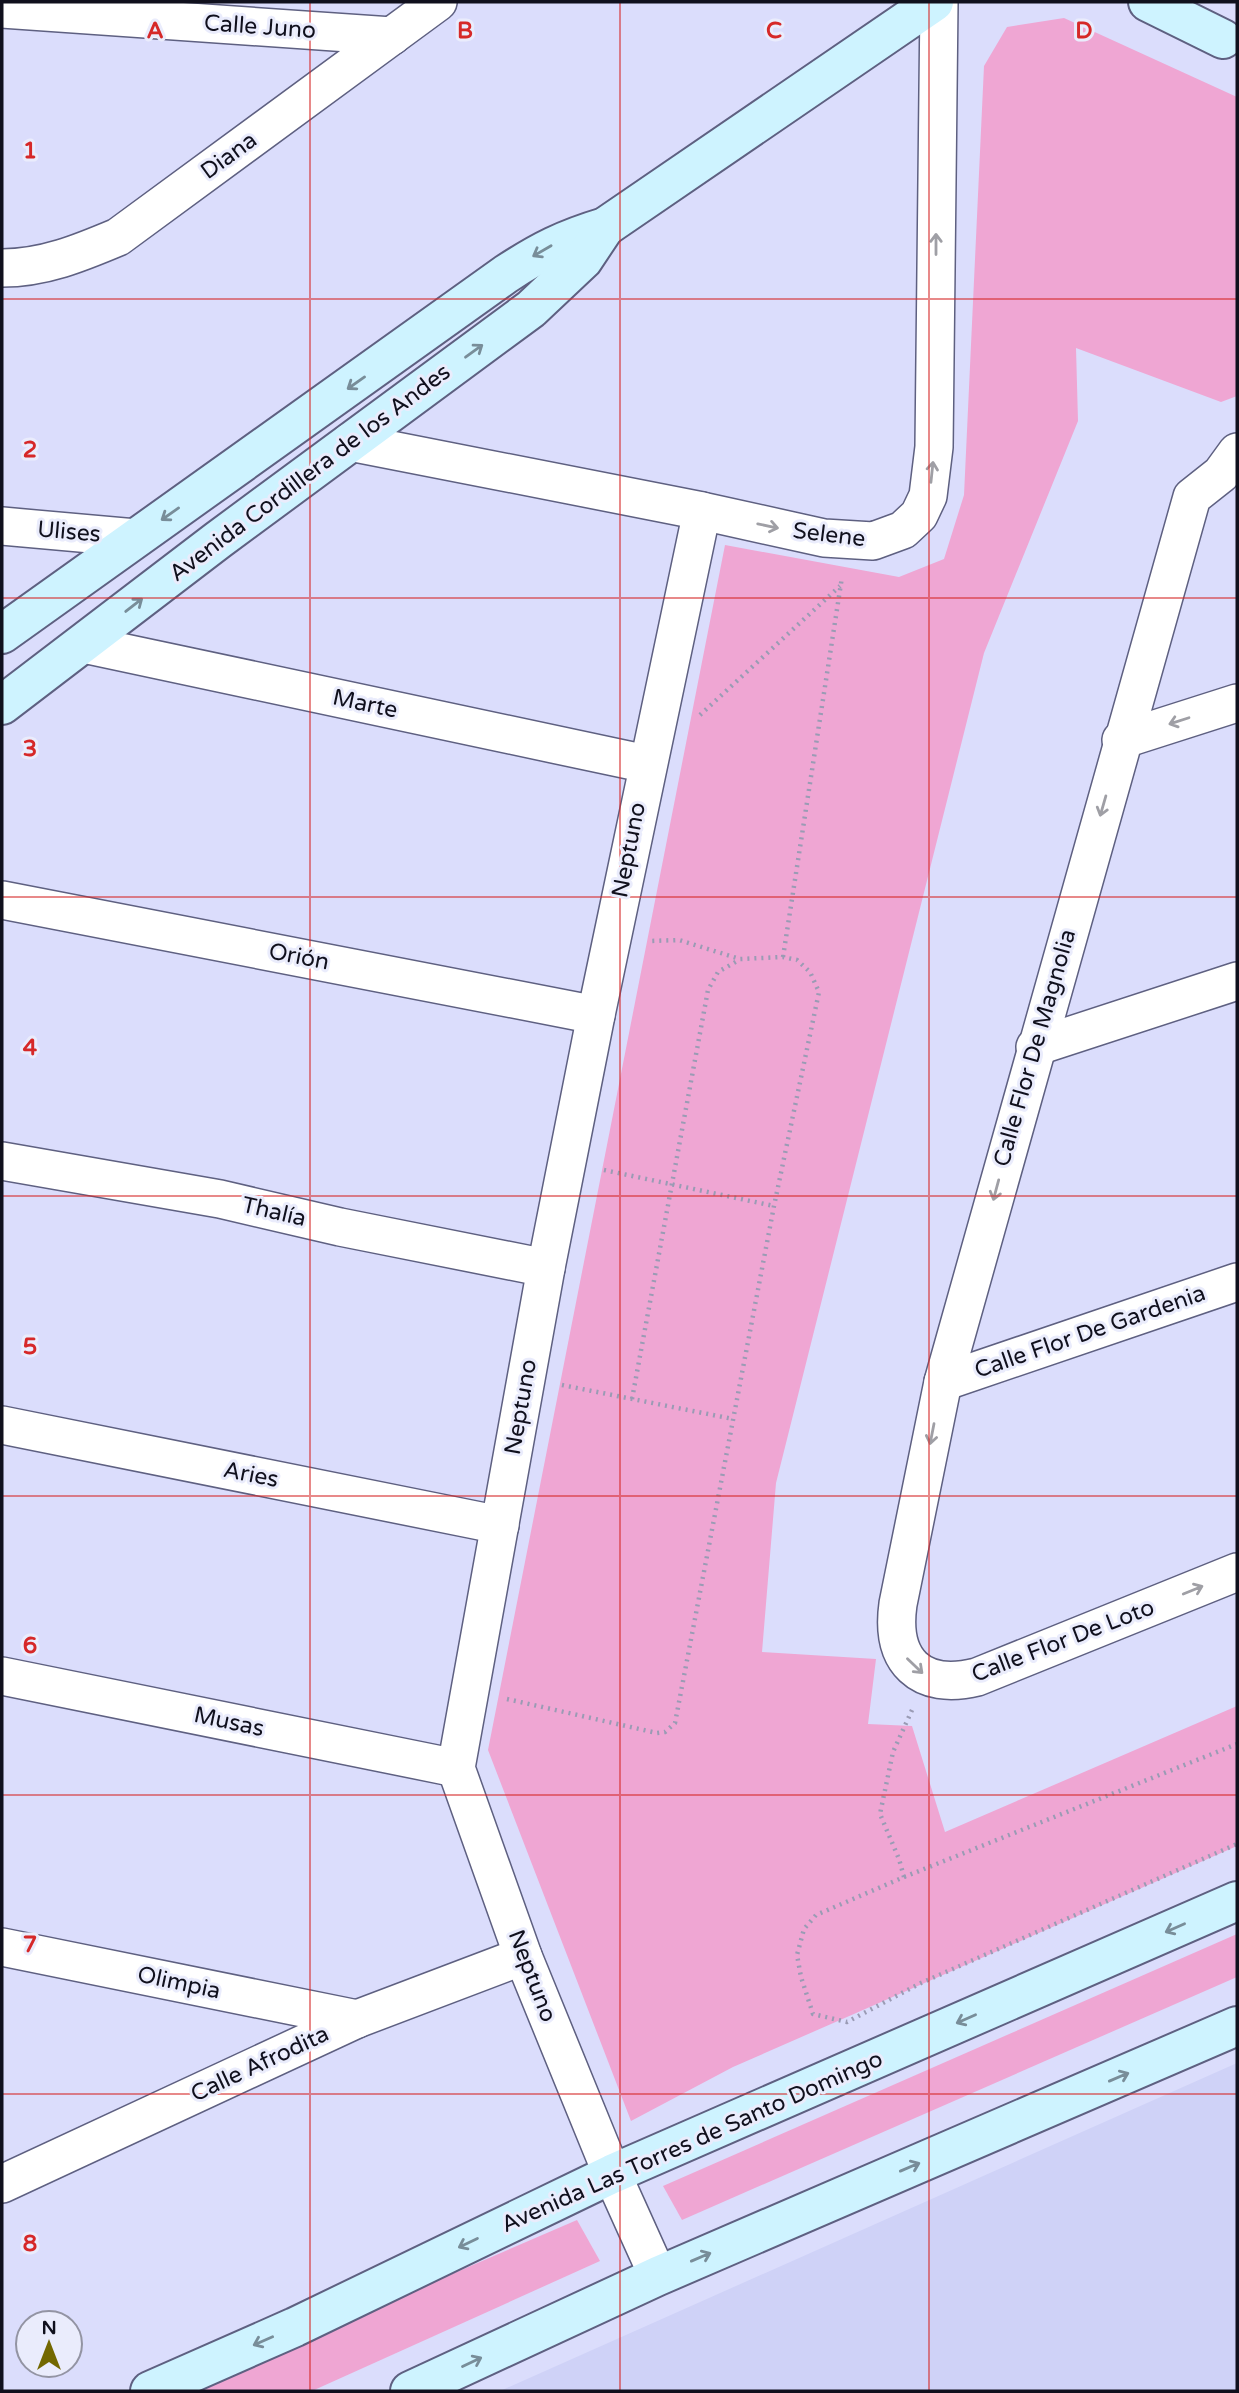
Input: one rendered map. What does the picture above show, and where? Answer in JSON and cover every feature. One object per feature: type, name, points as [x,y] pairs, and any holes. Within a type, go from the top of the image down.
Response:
[{"type":"street","name":"Diana","points":[[2,268],[25,268],[65,259],[118,237],[438,2]]},
{"type":"street","name":"Avenida Cordillera de los Andes","points":[[2,634],[515,268],[542,250],[569,237],[605,227],[936,2]]},
{"type":"street","name":"Selene","points":[[350,442],[824,538],[873,541],[888,537],[911,525],[928,496],[934,447],[936,2]]},
{"type":"street","points":[[1149,2],[1230,44]]},
{"type":"street","points":[[1189,2],[1230,44]]},
{"type":"street","name":"Calle Juno","points":[[2,9],[392,36]]},
{"type":"street","name":"Avenida Cordillera de los Andes","points":[[2,705],[531,309],[583,260],[605,227]]},
{"type":"street","name":"Calle Flor De Magnolia","points":[[926,1677],[911,1665],[902,1652],[896,1622],[943,1382],[1121,740],[1192,497],[1221,474],[1237,452]]},
{"type":"street","name":"Neptuno","points":[[658,2276],[612,2174],[523,1956],[456,1768],[546,1268],[647,764],[702,512]]},
{"type":"street","name":"Ulises","points":[[2,526],[136,538]]},
{"type":"street","name":"Marte","points":[[83,644],[647,764]]},
{"type":"street","points":[[1121,740],[1237,703]]},
{"type":"street","name":"Orión","points":[[2,900],[596,1015]]},
{"type":"street","points":[[1035,1047],[1237,981]]},
{"type":"street","name":"Thalía","points":[[2,1161],[220,1199],[340,1227],[546,1268]]},
{"type":"street","name":"Calle Flor De Gardenia","points":[[943,1382],[1237,1282]]},
{"type":"street","name":"Aries","points":[[2,1425],[500,1525]]},
{"type":"street","name":"Calle Flor De Loto","points":[[926,1677],[944,1682],[977,1677],[1237,1572]]},
{"type":"street","name":"Musas","points":[[2,1676],[456,1768]]},
{"type":"street","name":"Avenida Las Torres de Santo Domingo","points":[[149,2391],[295,2328],[612,2174],[1237,1901]]},
{"type":"street","name":"Olimpia","points":[[2,1947],[357,2019]]},
{"type":"street","name":"Calle Afrodita","points":[[2,2184],[357,2019],[523,1956]]},
{"type":"street","points":[[410,2391],[658,2276],[1237,2026]]},
{"type":"path","points":[[783,957],[848,540]]},
{"type":"path","points":[[698,717],[841,586]]},
{"type":"path","points":[[470,1690],[657,1733],[671,1729],[675,1723],[774,1206],[819,992],[810,972],[797,960],[783,957],[740,959],[679,940],[611,942]]},
{"type":"path","points":[[632,1399],[708,990],[718,972],[740,959]]},
{"type":"path","points":[[567,1163],[774,1206]]},
{"type":"path","points":[[527,1378],[733,1419]]},
{"type":"path","points":[[904,1877],[880,1814],[893,1752],[926,1677]]},
{"type":"path","points":[[1237,1744],[816,1914],[804,1929],[797,1955],[800,1977],[813,2014],[847,2022],[921,1983],[1237,1843]]},
{"type":"shaded area","points":[[1064,18],[1237,97],[1237,396],[1221,402],[1076,348],[1078,421],[984,653],[776,1483],[762,1652],[876,1659],[868,1724],[912,1726],[945,1832],[1237,1706],[1237,1846],[733,2067],[631,2121],[488,1750],[725,545],[899,577],[944,559],[964,495],[984,66],[1007,27]]},
{"type":"shaded area","points":[[1237,1934],[1237,1977],[682,2220],[663,2186]]},
{"type":"shaded area","points":[[1237,2063],[1237,2391],[500,2391]]},
{"type":"shaded area","points":[[577,2220],[600,2261],[312,2391],[181,2391]]}]
